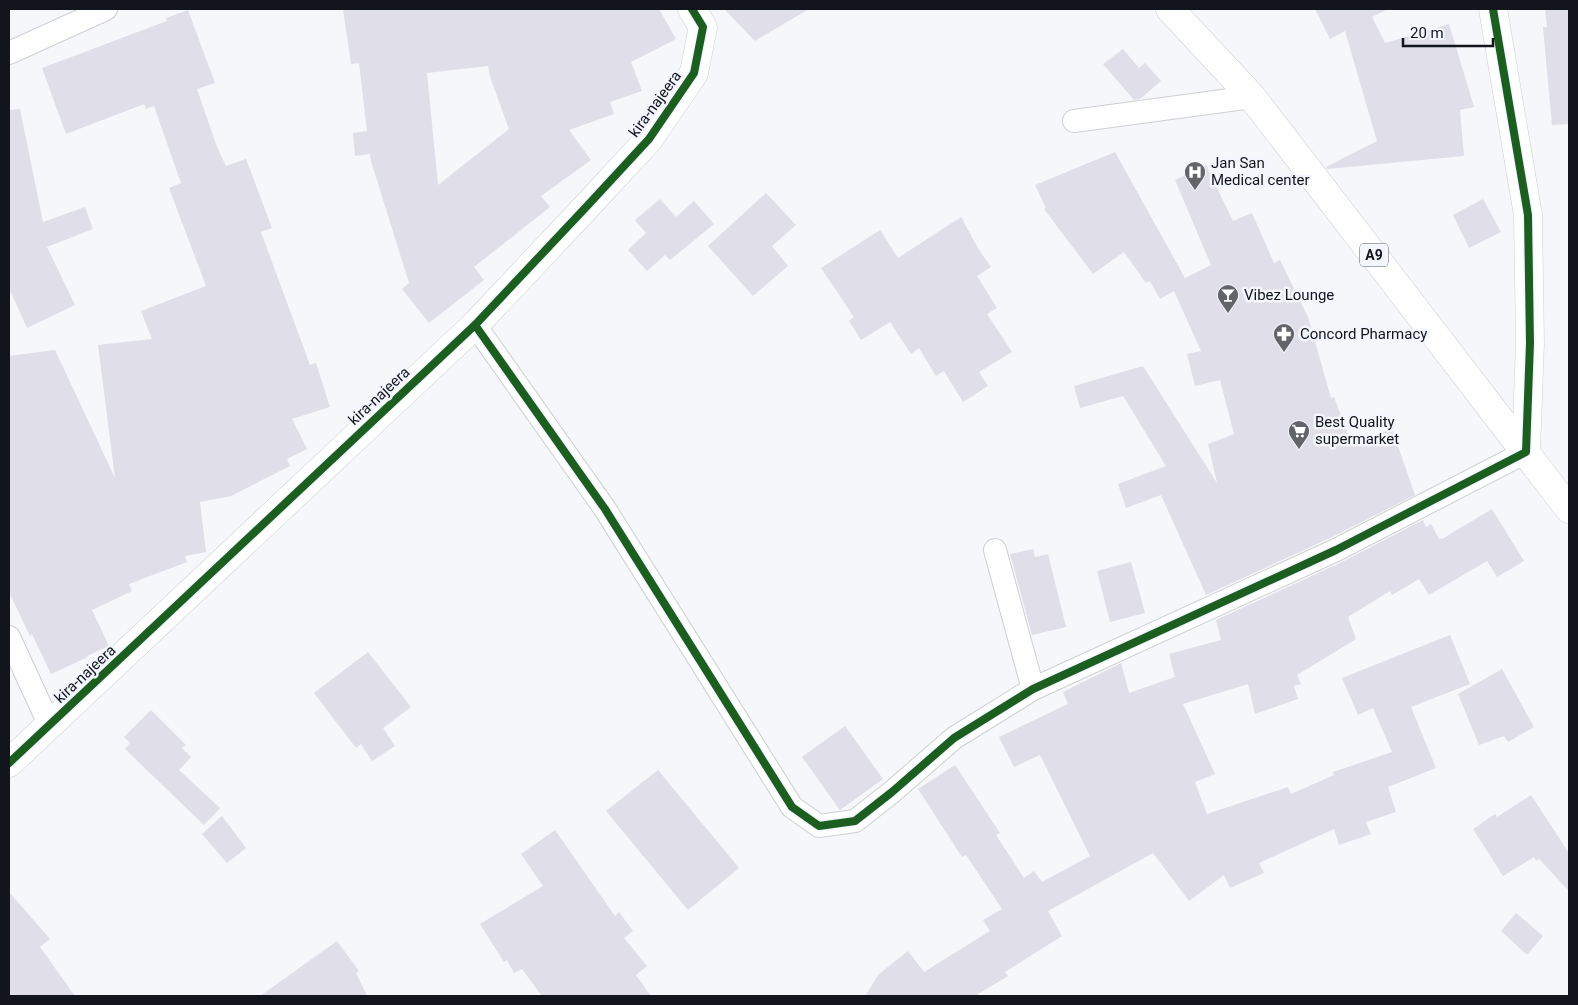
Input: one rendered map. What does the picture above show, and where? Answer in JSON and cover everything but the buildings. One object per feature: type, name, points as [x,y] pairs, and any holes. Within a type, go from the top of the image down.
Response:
[{"type":"street","points":[[9,53],[106,9]]},
{"type":"street","name":"kira-najeera","points":[[9,763],[475,325],[649,140],[694,73],[703,27],[692,9]]},
{"type":"street","name":"A9","points":[[1170,9],[1252,97],[1569,509]]},
{"type":"street","points":[[475,325],[604,509],[792,807],[819,826],[854,821],[892,792],[954,738],[1033,689],[1336,550],[1526,452],[1530,343],[1528,215],[1493,9]]},
{"type":"street","points":[[1074,121],[1252,97]]},
{"type":"street","points":[[995,550],[1033,689]]},
{"type":"street","points":[[9,637],[50,726]]},
{"type":"cycle path","points":[[9,763],[475,325],[649,139],[694,73],[703,27],[692,9]]},
{"type":"cycle path","points":[[475,325],[605,509],[792,807],[819,826],[855,821],[892,792],[954,738],[1033,689],[1336,550],[1526,452],[1530,343],[1528,215],[1493,9]]},
{"type":"place","name":"Jan San Medical center","points":[[1195,191]]},
{"type":"place","name":"Vibez Lounge","points":[[1228,314]]},
{"type":"place","name":"Concord Pharmacy","points":[[1284,353]]},
{"type":"place","name":"Best Quality supermarket","points":[[1299,450]]}]
